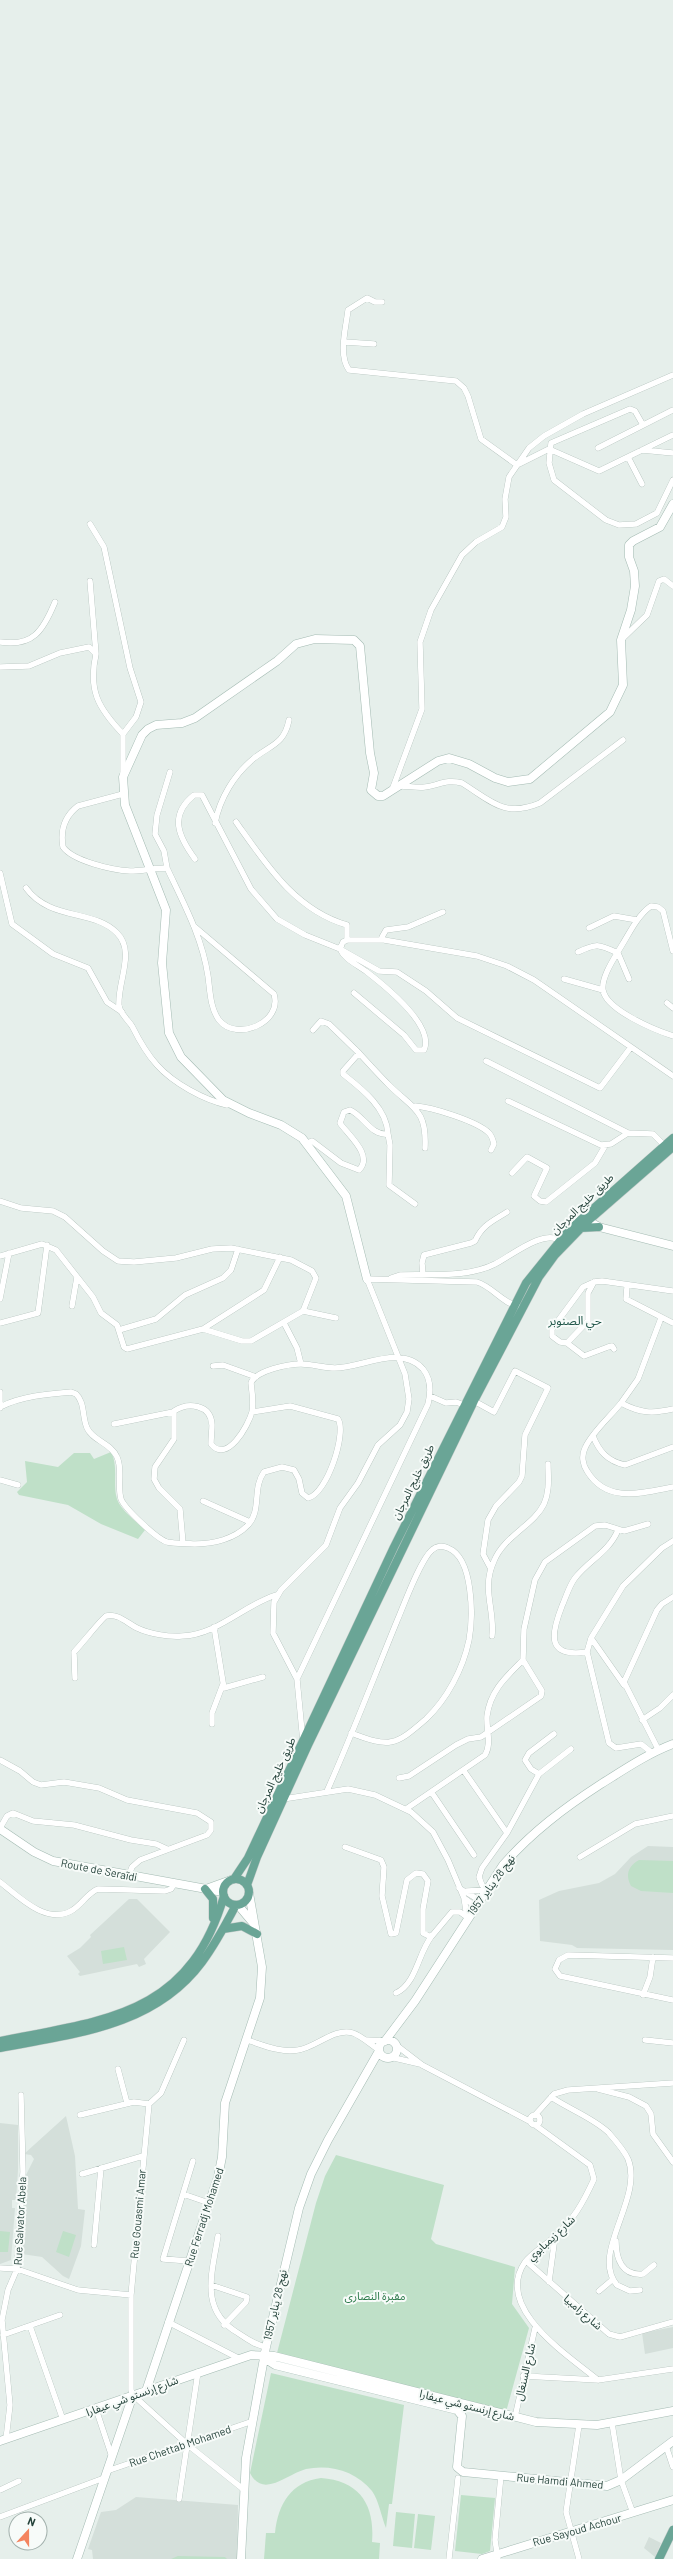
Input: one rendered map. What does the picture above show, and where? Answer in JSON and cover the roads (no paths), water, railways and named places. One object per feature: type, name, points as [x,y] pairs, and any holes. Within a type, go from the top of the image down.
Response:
[{"type":"main road","points":[[367,1278],[346,1196],[306,1144],[292,1130],[235,1106],[213,1091],[182,1057],[174,1045],[168,1026],[162,963],[166,910],[125,805],[123,777],[142,735],[148,729],[156,725],[182,723],[194,718],[277,661],[296,644],[315,639],[344,639],[354,640],[360,646],[370,753],[374,773],[371,790],[378,796],[383,796],[438,761],[449,758],[469,764],[495,778],[508,782],[530,779],[610,712],[623,685],[621,640],[631,610],[635,586],[634,571],[629,557],[629,545],[633,541],[660,527],[673,504]]},
{"type":"main road","name":"طريق خليج المرجان","points":[[562,1243],[580,1228],[585,1219],[594,1215],[669,1148],[673,1138]]},
{"type":"main road","name":"طريق خليج المرجان","points":[[233,1880],[248,1858],[474,1401],[518,1306],[526,1283],[585,1219],[669,1148]]},
{"type":"main road","points":[[594,1215],[599,1227]]},
{"type":"main road","points":[[585,1219],[599,1227],[673,1246]]},
{"type":"main road","points":[[580,1228],[599,1227]]},
{"type":"main road","name":"طريق خليج المرجان","points":[[248,1889],[257,1857],[283,1799],[305,1743],[464,1404],[518,1306]]},
{"type":"main road","name":"نهج 28 يناير 1957","points":[[384,2041],[402,2020],[467,1917],[503,1865],[539,1828],[580,1797],[654,1751],[673,1744]]},
{"type":"main road","name":"Route de Seraïdi","points":[[0,1828],[34,1852],[53,1861],[175,1883],[224,1894]]},
{"type":"main road","points":[[0,2040],[85,2025],[135,2008],[184,1972],[196,1958],[212,1930],[224,1894],[225,1885],[233,1880]]},
{"type":"main road","points":[[0,2048],[85,2032],[139,2014],[172,1993],[202,1963],[237,1905],[246,1901],[248,1889],[242,1880],[233,1880],[205,1889],[213,1900],[215,1909],[212,1930]]},
{"type":"main road","name":"Rue Ferradj Mohamed","points":[[146,2391],[222,2162],[225,2103],[258,2009],[262,1968],[248,1889]]},
{"type":"main road","points":[[224,1894],[229,1902],[237,1905],[255,1924]]},
{"type":"main road","points":[[223,1929],[242,1926],[257,1934]]},
{"type":"main road","name":"نهج 28 يناير 1957","points":[[395,2045],[402,2020]]},
{"type":"main road","points":[[390,2040],[395,2045],[395,2052],[389,2057],[383,2056],[379,2050],[384,2041],[390,2040]]},
{"type":"main road","name":"نهج 28 يناير 1957","points":[[242,2559],[243,2489],[246,2458],[266,2347],[290,2240],[311,2174],[328,2140],[370,2069],[379,2050]]},
{"type":"main road","name":"نهج 28 يناير 1957","points":[[370,2069],[389,2057]]},
{"type":"main road","name":"شارع إرنستو شي عيفارا","points":[[2,2440],[96,2409],[238,2358],[251,2356],[264,2358],[274,2356],[459,2411],[462,2416],[458,2469]]},
{"type":"main road","name":"شارع إرنستو شي عيفارا","points":[[339,2376],[536,2422],[579,2426],[612,2422],[673,2411]]},
{"type":"main road","points":[[76,2558],[133,2395]]},
{"type":"main road","name":"Rue Hamdi Ahmed","points":[[458,2469],[463,2472],[600,2487],[621,2480],[670,2444]]},
{"type":"main road","name":"Rue Sayoud Achour","points":[[482,2559],[498,2556],[673,2500]]},
{"type":"main road","points":[[659,2559],[673,2530]]},
{"type":"street","points":[[382,302],[375,302],[366,298],[348,310],[344,364],[349,370],[456,381],[464,388],[468,396],[481,439],[517,465]]},
{"type":"street","points":[[345,342],[374,344]]},
{"type":"street","points":[[392,790],[422,710],[420,642],[431,610],[462,555],[476,542],[502,527],[506,517],[505,499],[509,477],[517,465],[529,448],[544,436],[583,414],[673,375]]},
{"type":"street","points":[[643,425],[636,411],[630,409],[551,443],[549,449],[549,464],[554,480],[606,520],[619,525],[636,524],[657,513],[673,480]]},
{"type":"street","points":[[598,448],[673,410]]},
{"type":"street","points":[[549,449],[599,471],[673,435]]},
{"type":"street","points":[[517,465],[549,449]]},
{"type":"street","points":[[642,450],[673,453]]},
{"type":"street","points":[[628,457],[642,484]]},
{"type":"street","points":[[90,524],[104,547],[129,662],[141,702],[136,717],[123,734],[123,777]]},
{"type":"street","points":[[621,640],[647,615],[659,581],[664,579],[673,586]]},
{"type":"street","points":[[90,581],[96,654],[92,672],[96,698],[104,715],[123,734]]},
{"type":"street","points":[[0,642],[17,645],[28,641],[39,631],[55,602]]},
{"type":"street","points":[[0,667],[29,666],[60,653],[89,647],[96,654]]},
{"type":"street","points":[[215,824],[221,803],[236,776],[252,760],[283,738],[289,720]]},
{"type":"street","points":[[400,786],[425,787],[448,780],[456,781],[462,783],[494,805],[503,808],[526,808],[540,803],[623,740]]},
{"type":"street","points":[[170,772],[157,815],[155,834],[164,851],[167,868],[195,927],[204,951],[212,1006],[217,1018],[231,1027],[256,1028],[274,1009],[274,994],[195,927]]},
{"type":"street","points":[[124,794],[78,806],[73,810],[62,829],[63,847],[72,856],[82,860],[130,871],[150,868],[167,868]]},
{"type":"street","points":[[195,859],[183,844],[177,823],[183,804],[194,795],[202,795],[215,824],[251,889],[277,919],[305,935],[340,948],[383,973],[397,972],[426,991],[466,1022],[600,1088],[631,1047]]},
{"type":"street","points":[[236,822],[278,879],[315,912],[331,920],[347,925],[347,940]]},
{"type":"street","points":[[0,873],[12,924],[53,954],[88,968],[107,1002],[122,1012],[148,1054],[162,1070],[211,1100],[235,1106]]},
{"type":"street","points":[[26,888],[32,896],[44,905],[102,924],[116,932],[122,938],[126,954],[120,994],[122,1012]]},
{"type":"street","points":[[673,951],[663,911],[658,907],[651,906],[637,920],[618,953],[604,980],[603,990],[607,1000],[616,1009],[673,1036]]},
{"type":"street","points":[[384,940],[382,937],[386,930],[408,927],[443,912]]},
{"type":"street","points":[[589,928],[614,916],[637,920]]},
{"type":"street","points":[[340,948],[343,942],[347,940],[384,940],[476,956],[507,966],[534,980],[673,1076]]},
{"type":"street","points":[[578,952],[590,945],[596,944],[618,953],[630,979]]},
{"type":"street","points":[[204,951],[208,946],[217,945]]},
{"type":"street","points":[[340,948],[346,958],[373,977],[418,1022],[425,1035],[424,1050],[416,1050],[404,1035],[354,993]]},
{"type":"street","points":[[564,979],[603,990]]},
{"type":"street","points":[[667,1003],[673,1008]]},
{"type":"street","points":[[313,1030],[321,1021],[329,1024],[390,1086],[415,1106],[424,1128],[425,1148]]},
{"type":"street","points":[[359,1053],[343,1071],[343,1074],[366,1092],[386,1122],[388,1134],[389,1185],[416,1204]]},
{"type":"street","points":[[486,1060],[634,1135],[649,1132],[669,1148]]},
{"type":"street","points":[[508,1100],[587,1140],[605,1146]]},
{"type":"street","points":[[415,1106],[428,1107],[475,1124],[489,1132],[494,1144],[491,1150]]},
{"type":"street","points":[[306,1144],[312,1141],[336,1160],[359,1170],[362,1165],[362,1153],[358,1144],[340,1123],[344,1112],[350,1110],[355,1112],[378,1134],[388,1134]]},
{"type":"street","points":[[512,1173],[527,1157],[547,1168],[534,1196],[540,1201],[546,1202],[595,1163],[605,1146],[628,1132]]},
{"type":"street","points":[[0,1201],[21,1208],[53,1211],[66,1217],[111,1258],[125,1263],[176,1258],[221,1247],[280,1257],[302,1265],[315,1274],[315,1282],[303,1311],[251,1341],[242,1341],[203,1329]]},
{"type":"street","points":[[422,1274],[424,1255],[475,1241],[478,1232],[482,1228],[508,1212]]},
{"type":"street","points":[[388,1279],[400,1275],[478,1270],[494,1264],[542,1238],[552,1237],[562,1243]]},
{"type":"street","points":[[0,1256],[36,1245],[47,1245],[56,1250],[78,1277],[101,1313],[117,1325],[124,1347],[127,1349],[203,1329],[264,1290],[280,1257]]},
{"type":"street","points":[[0,1323],[38,1313],[47,1245]]},
{"type":"street","points":[[119,1330],[156,1319],[185,1295],[223,1278],[231,1270],[238,1250]]},
{"type":"street","points":[[0,1299],[9,1253]]},
{"type":"street","points":[[477,1282],[478,1270]]},
{"type":"street","points":[[72,1306],[78,1277]]},
{"type":"street","points":[[75,1678],[74,1652],[88,1639],[101,1619],[107,1616],[120,1618],[137,1628],[157,1634],[182,1636],[205,1632],[260,1601],[276,1595],[323,1549],[331,1535],[337,1512],[358,1484],[377,1448],[396,1430],[406,1416],[409,1395],[400,1358],[367,1278],[477,1282],[493,1289],[508,1303],[518,1306]]},
{"type":"street","points":[[568,1343],[588,1321],[589,1289],[594,1282]]},
{"type":"street","points":[[614,1349],[612,1346],[584,1356],[568,1343],[560,1342],[552,1336],[552,1329],[583,1287],[594,1282],[627,1287],[673,1291]]},
{"type":"street","points":[[627,1287],[626,1299],[673,1323]]},
{"type":"street","points":[[303,1311],[336,1318]]},
{"type":"street","points":[[662,1318],[638,1379],[621,1403],[585,1447],[583,1460],[588,1474],[602,1487],[619,1494],[634,1495],[673,1487]]},
{"type":"street","points":[[284,1322],[297,1348],[301,1364]]},
{"type":"street","points":[[114,1424],[173,1412],[178,1408],[192,1405],[202,1408],[211,1419],[211,1444],[217,1449],[222,1450],[233,1444],[252,1412],[251,1383],[256,1377],[301,1364],[334,1368],[389,1358],[400,1358],[414,1362],[425,1372],[429,1384],[430,1396],[297,1679]]},
{"type":"street","points":[[213,1366],[223,1365],[256,1377]]},
{"type":"street","points":[[474,1401],[494,1412],[515,1371],[548,1388],[525,1436],[522,1476],[519,1482],[496,1506],[488,1520],[483,1554],[491,1569]]},
{"type":"street","points":[[0,1392],[0,1408]]},
{"type":"street","points":[[0,1408],[10,1402],[41,1395],[71,1392],[76,1394],[81,1402],[87,1429],[108,1445],[117,1456],[120,1492],[124,1504],[161,1539],[183,1543],[214,1542],[231,1537],[250,1522],[256,1510],[259,1478],[264,1472],[272,1468],[282,1467],[294,1470],[298,1474],[304,1497],[314,1497],[320,1492],[331,1471],[341,1428],[340,1422],[334,1416],[298,1406],[281,1406],[252,1412]]},
{"type":"street","points":[[430,1396],[446,1403],[464,1404]]},
{"type":"street","points":[[621,1403],[648,1413],[673,1409]]},
{"type":"street","points":[[173,1412],[174,1438],[155,1467],[154,1479],[158,1488],[180,1509],[183,1543]]},
{"type":"street","points":[[593,1436],[598,1448],[608,1459],[624,1465],[673,1447]]},
{"type":"street","points":[[492,1636],[494,1623],[488,1599],[491,1569],[498,1552],[544,1504],[548,1486],[548,1464]]},
{"type":"street","points":[[0,1480],[18,1485]]},
{"type":"street","points":[[203,1501],[250,1522]]},
{"type":"street","points":[[399,1778],[409,1776],[456,1745],[481,1737],[542,1695],[523,1660],[529,1604],[535,1580],[545,1562],[595,1526],[604,1524],[618,1530],[648,1524]]},
{"type":"street","points":[[587,1652],[576,1654],[564,1651],[555,1642],[554,1628],[575,1578],[605,1550],[618,1530]]},
{"type":"street","points":[[654,1751],[641,1744],[616,1748],[609,1744],[587,1652],[591,1638],[622,1586],[662,1548],[673,1540]]},
{"type":"street","points":[[327,1791],[400,1615],[428,1554],[437,1547],[442,1546],[453,1550],[465,1569],[471,1619],[465,1652],[448,1691],[433,1712],[405,1738],[383,1744],[352,1733]]},
{"type":"street","points":[[276,1595],[273,1606],[273,1633],[297,1679],[305,1743]]},
{"type":"street","points":[[624,1685],[628,1672],[657,1610],[662,1604],[673,1597]]},
{"type":"street","points":[[214,1627],[224,1683],[227,1688],[263,1677]]},
{"type":"street","points":[[591,1638],[624,1685],[642,1720],[654,1751]]},
{"type":"street","points":[[406,1809],[464,1771],[487,1753],[487,1716],[493,1696],[501,1682],[523,1660]]},
{"type":"street","points":[[212,1724],[212,1713],[224,1683]]},
{"type":"street","points":[[642,1720],[670,1700],[673,1695]]},
{"type":"street","points":[[539,1774],[531,1769],[525,1760],[529,1753],[554,1734]]},
{"type":"street","points":[[487,1890],[482,1885],[479,1877],[482,1868],[507,1833],[539,1774],[571,1749]]},
{"type":"street","points":[[0,1760],[20,1771],[33,1782],[41,1784],[64,1782],[99,1788],[127,1800],[197,1814],[211,1822],[212,1828],[207,1835],[140,1860],[132,1867],[129,1875]]},
{"type":"street","points":[[464,1771],[507,1833]]},
{"type":"street","points":[[283,1799],[327,1791],[348,1789],[361,1791],[406,1809],[420,1819],[433,1832],[460,1888],[464,1898],[467,1917]]},
{"type":"street","points":[[432,1793],[474,1855]]},
{"type":"street","points":[[0,1828],[6,1816],[13,1813],[33,1821],[74,1825],[131,1840],[156,1844],[167,1849]]},
{"type":"street","points":[[580,1857],[635,1824],[673,1816]]},
{"type":"street","points":[[345,1847],[381,1860],[384,1867],[382,1896],[388,1915],[389,1932],[392,1934],[396,1933],[407,1880],[416,1873],[425,1876],[428,1881],[422,1931],[431,1937]]},
{"type":"street","points":[[0,1882],[34,1908],[59,1914],[73,1910],[88,1895],[98,1889],[165,1891],[171,1889],[175,1883]]},
{"type":"street","points":[[460,1888],[466,1890],[487,1890]]},
{"type":"street","points":[[466,1890],[477,1903]]},
{"type":"street","points":[[464,1898],[477,1903]]},
{"type":"street","points":[[396,1992],[407,1987],[423,1948],[450,1913],[458,1912],[467,1917]]},
{"type":"street","points":[[673,1958],[568,1955],[556,1964],[556,1972],[560,1976],[643,1995],[673,2000]]},
{"type":"street","points":[[643,1995],[650,1977],[653,1957]]},
{"type":"street","points":[[247,2040],[290,2051],[304,2049],[344,2032],[364,2039],[384,2041]]},
{"type":"street","points":[[364,2039],[379,2050]]},
{"type":"street","points":[[80,2115],[128,2103],[149,2104],[161,2092],[184,2040]]},
{"type":"street","points":[[645,2040],[673,2042]]},
{"type":"street","points":[[395,2045],[422,2065],[516,2113],[535,2120],[551,2097],[568,2090],[673,2083]]},
{"type":"street","points":[[389,2057],[422,2065]]},
{"type":"street","points":[[118,2069],[128,2103]]},
{"type":"street","points":[[590,2088],[629,2097],[646,2106],[651,2114],[653,2134],[673,2162]]},
{"type":"street","name":"Rue Salvator Abela","points":[[0,2446],[10,2405],[2,2348],[5,2300],[17,2269],[23,2172],[21,2095]]},
{"type":"street","points":[[551,2097],[600,2125],[628,2158],[630,2177],[616,2238],[608,2260],[612,2280],[623,2289],[640,2290]]},
{"type":"street","name":"Rue Gouasmi Amar","points":[[133,2395],[130,2345],[131,2295],[149,2104]]},
{"type":"street","name":"شارع زيمبابوي","points":[[535,2120],[549,2135],[590,2165],[594,2174],[580,2209],[555,2237],[526,2262],[518,2289],[526,2313],[535,2328],[598,2380]]},
{"type":"street","points":[[82,2174],[143,2156]]},
{"type":"street","points":[[189,2262],[163,2259],[193,2161]]},
{"type":"street","points":[[94,2245],[101,2168]]},
{"type":"street","points":[[183,2194],[209,2204]]},
{"type":"street","points":[[218,2236],[211,2285],[212,2302],[224,2325],[258,2346],[266,2347]]},
{"type":"street","points":[[549,2282],[555,2237]]},
{"type":"street","points":[[616,2238],[619,2263],[629,2272],[643,2274],[654,2265]]},
{"type":"street","name":"شارع زامبيا","points":[[526,2262],[604,2330],[615,2336],[626,2335],[673,2322]]},
{"type":"street","points":[[0,2268],[17,2269],[78,2290],[131,2295]]},
{"type":"street","points":[[599,2291],[612,2280]]},
{"type":"street","points":[[211,2285],[244,2294],[248,2298],[224,2325]]},
{"type":"street","points":[[3,2335],[60,2316]]},
{"type":"street","points":[[168,2322],[238,2358]]},
{"type":"street","points":[[30,2326],[63,2420]]},
{"type":"street","name":"شارع السنغال","points":[[515,2417],[535,2328]]},
{"type":"street","points":[[523,2376],[598,2380],[673,2369]]},
{"type":"street","points":[[179,2499],[198,2372]]},
{"type":"street","points":[[133,2395],[188,2445],[243,2489]]},
{"type":"street","points":[[96,2409],[112,2458]]},
{"type":"street","name":"Rue Chettab Mohamed","points":[[0,2517],[105,2474],[252,2421]]},
{"type":"street","points":[[612,2422],[621,2480],[633,2513]]},
{"type":"street","points":[[579,2426],[569,2484],[566,2512],[579,2559]]},
{"type":"street","points":[[670,2444],[673,2467]]},
{"type":"street","points":[[498,2556],[495,2540],[501,2475]]},
{"type":"street","points":[[449,2559],[458,2478]]},
{"type":"street","points":[[0,2490],[19,2481]]},
{"type":"district","name":"حي الصنوبر","points":[[575,1321]]},
{"type":"park label","name":"مقبرة النصارى","points":[[375,2296]]}]
